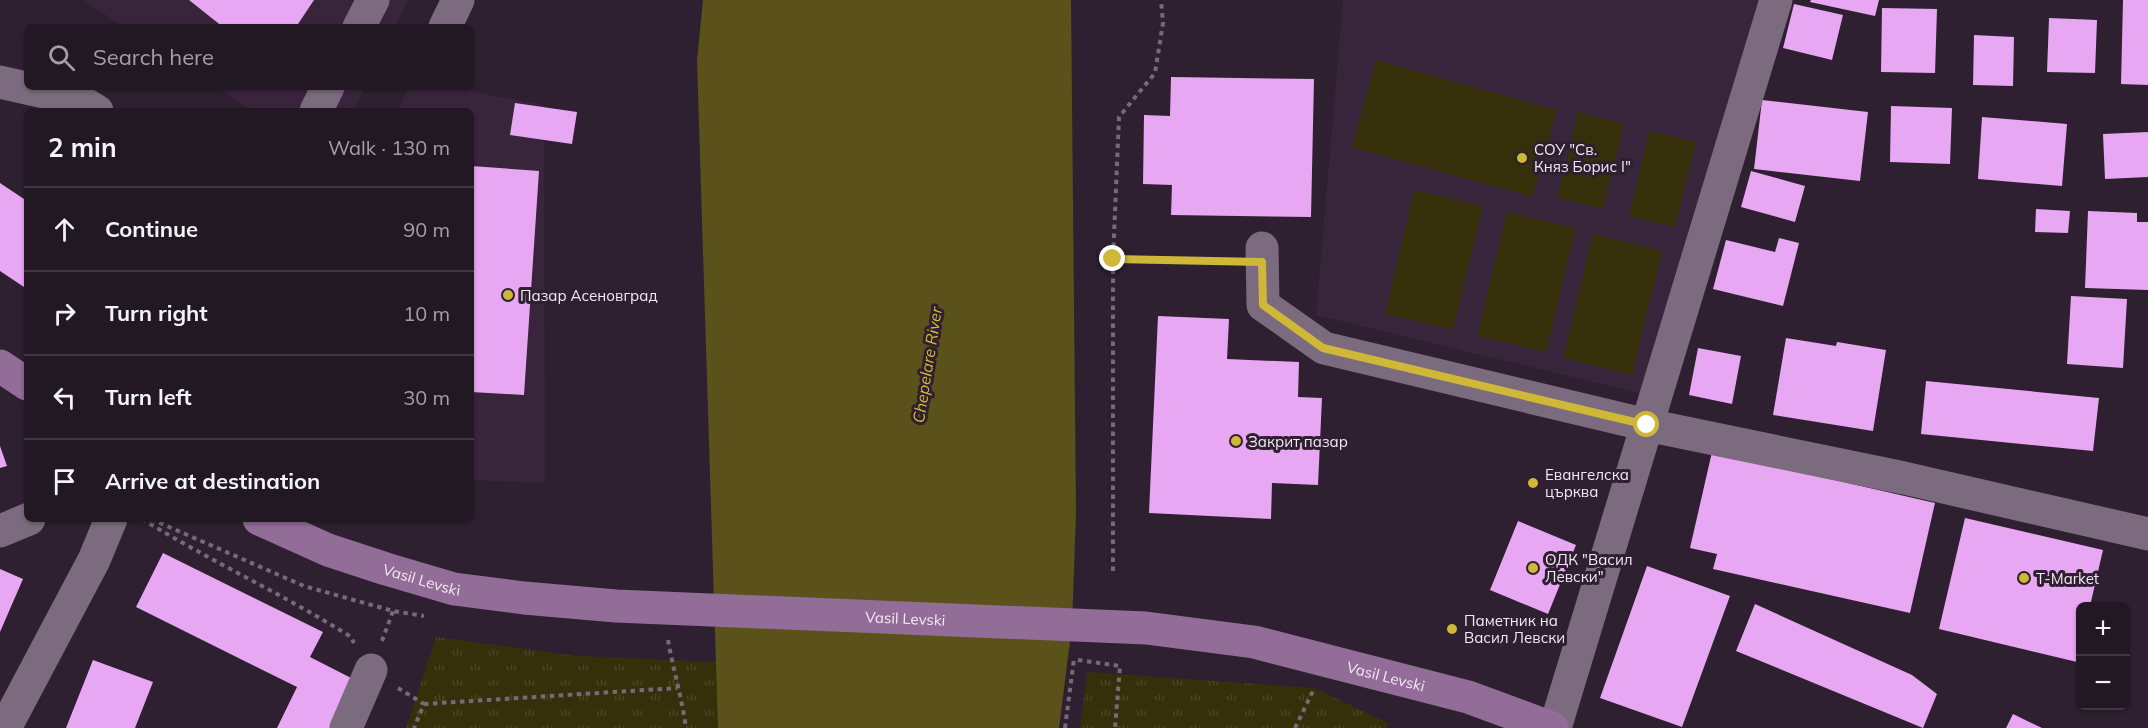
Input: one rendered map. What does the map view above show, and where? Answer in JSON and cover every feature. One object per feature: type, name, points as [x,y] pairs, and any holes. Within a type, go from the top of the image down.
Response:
[{"type":"main road","points":[[0,366],[24,382]]},
{"type":"main road","name":"Vasil Levski","points":[[266,522],[328,550],[454,589],[524,598],[616,606],[1146,628],[1254,642],[1468,697],[1554,728]]},
{"type":"street","points":[[361,24],[373,0]]},
{"type":"street","points":[[446,24],[458,0]]},
{"type":"street","points":[[1554,728],[1776,0]]},
{"type":"street","points":[[0,82],[24,87]]},
{"type":"street","points":[[35,90],[79,100],[92,108]]},
{"type":"street","points":[[318,108],[326,90]]},
{"type":"street","points":[[1262,255],[1263,305],[1323,348],[1647,425],[1904,478],[2148,534]]},
{"type":"street","points":[[0,531],[24,521]]},
{"type":"street","points":[[5,728],[94,560],[110,522]]},
{"type":"street","points":[[346,728],[371,670]]},
{"type":"path","points":[[1113,571],[1113,259],[1119,117],[1155,73],[1163,22],[1161,0]]},
{"type":"path","points":[[1113,259],[1262,255]]},
{"type":"path","points":[[147,522],[189,548],[315,615],[351,638],[371,670],[424,704],[677,688]]},
{"type":"path","points":[[668,639],[686,728]]},
{"type":"path","points":[[1065,728],[1074,659]]},
{"type":"path","points":[[1115,728],[1120,666]]},
{"type":"path","points":[[1295,728],[1314,688]]},
{"type":"path","points":[[414,728],[424,704]]},
{"type":"shaded area","points":[[83,0],[408,0],[396,24],[119,24]]},
{"type":"shaded area","name":"СОУ \"Св. Княз Борис I\"","points":[[1343,0],[1761,0],[1647,395],[1316,315]]},
{"type":"shaded area","points":[[220,90],[364,90],[354,108],[247,108]]},
{"type":"shaded area","name":"Пазар Асеновград","points":[[407,90],[462,90],[544,105],[545,483],[474,480],[474,108],[399,108]]},
{"type":"green space","points":[[1376,60],[1557,110],[1532,197],[1352,147]]},
{"type":"green space","points":[[1578,112],[1624,124],[1603,209],[1557,197]]},
{"type":"green space","points":[[1649,131],[1696,142],[1675,227],[1629,216]]},
{"type":"green space","points":[[1414,190],[1483,206],[1453,330],[1385,314]]},
{"type":"green space","points":[[1507,212],[1576,228],[1546,352],[1477,336]]},
{"type":"green space","points":[[1593,234],[1662,251],[1632,375],[1563,358]]},
{"type":"green space","points":[[436,637],[576,656],[716,662],[718,728],[406,728]]},
{"type":"green space","points":[[1087,672],[1314,688],[1388,723],[1387,728],[1080,728]]},
{"type":"water","name":"Chepelare River","points":[[703,0],[1071,0],[1076,513],[1072,625],[1059,728],[718,728],[697,61]]},
{"type":"building","points":[[189,0],[314,0],[298,24],[219,24]]},
{"type":"building","points":[[1811,0],[1879,0],[1875,16],[1810,2]]},
{"type":"building","points":[[2123,0],[2148,0],[2148,85],[2121,84]]},
{"type":"building","points":[[1794,4],[1843,15],[1832,60],[1783,48]]},
{"type":"building","points":[[1882,8],[1937,9],[1935,73],[1881,72]]},
{"type":"building","points":[[2049,18],[2097,20],[2095,73],[2047,72]]},
{"type":"building","points":[[1974,35],[2014,37],[2013,86],[1973,85]]},
{"type":"building","points":[[1171,77],[1314,79],[1311,217],[1171,215],[1172,185],[1143,184],[1144,115],[1170,116]]},
{"type":"building","points":[[1762,100],[1868,112],[1860,181],[1754,169]]},
{"type":"building","points":[[515,103],[577,112],[572,144],[510,135]]},
{"type":"building","points":[[1891,106],[1952,108],[1950,164],[1890,162]]},
{"type":"building","points":[[1982,117],[2067,124],[2062,186],[1978,179]]},
{"type":"building","points":[[2148,132],[2148,177],[2105,179],[2103,134]]},
{"type":"building","points":[[474,166],[539,171],[524,395],[474,392]]},
{"type":"building","points":[[1751,171],[1805,186],[1795,222],[1741,207]]},
{"type":"building","points":[[0,183],[24,199],[24,287],[0,271]]},
{"type":"building","points":[[2036,209],[2070,211],[2068,233],[2035,232]]},
{"type":"building","points":[[2088,211],[2137,213],[2137,222],[2148,222],[2148,290],[2085,288]]},
{"type":"building","points":[[1779,238],[1799,243],[1783,306],[1713,289],[1726,240],[1775,252]]},
{"type":"building","points":[[2071,296],[2127,299],[2123,368],[2067,364]]},
{"type":"building","name":"Закрит пазар","points":[[1158,316],[1229,319],[1227,359],[1299,362],[1298,397],[1322,398],[1318,485],[1272,483],[1271,519],[1149,513]]},
{"type":"building","points":[[1786,338],[1836,346],[1837,342],[1886,350],[1873,431],[1773,415]]},
{"type":"building","points":[[1698,348],[1741,356],[1732,404],[1689,395]]},
{"type":"building","points":[[1926,381],[2099,398],[2093,451],[1921,434]]},
{"type":"building","points":[[0,446],[7,466],[0,468]]},
{"type":"building","points":[[1712,452],[1935,503],[1910,613],[1713,569],[1717,554],[1690,548]]},
{"type":"building","name":"T-Market","points":[[1965,518],[2103,550],[2091,602],[2076,602],[2076,662],[1939,629]]},
{"type":"building","name":"ОДК \"Васил Левски\"","points":[[1518,521],[1576,545],[1548,614],[1490,590]]},
{"type":"building","points":[[163,553],[323,632],[310,657],[357,681],[334,728],[277,728],[297,687],[136,607]]},
{"type":"building","points":[[1647,566],[1730,596],[1682,727],[1600,698]]},
{"type":"building","points":[[0,569],[23,579],[0,632]]},
{"type":"building","points":[[1755,604],[1912,675],[1937,694],[1923,728],[1736,651]]},
{"type":"building","points":[[93,660],[153,682],[135,728],[66,728]]},
{"type":"building","points":[[2013,714],[2042,728],[2006,728]]},
{"type":"place","name":"СОУ \"Св. Княз Борис I\"","points":[[1522,158]]},
{"type":"place","name":"Пазар Асеновград","points":[[508,295]]},
{"type":"place","name":"Закрит пазар","points":[[1236,441]]},
{"type":"place","name":"Евангелска църква","points":[[1533,483]]},
{"type":"place","name":"ОДК \"Васил Левски\"","points":[[1533,568]]},
{"type":"place","name":"T-Market","points":[[2024,578]]},
{"type":"place","name":"Паметник на Васил Левски","points":[[1452,629]]},
{"type":"route","points":[[1113,259],[1262,262],[1263,305],[1323,348],[1647,425]]}]
